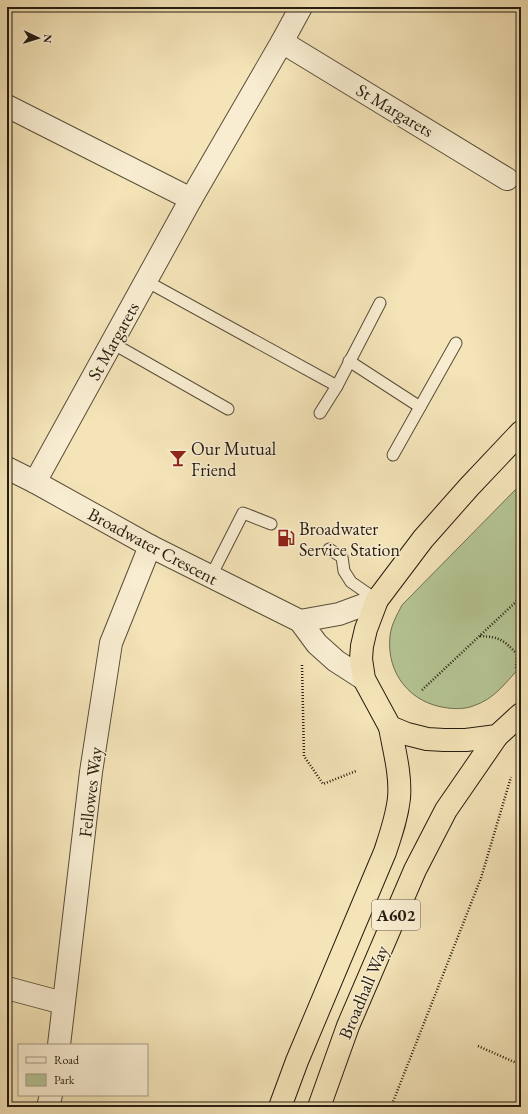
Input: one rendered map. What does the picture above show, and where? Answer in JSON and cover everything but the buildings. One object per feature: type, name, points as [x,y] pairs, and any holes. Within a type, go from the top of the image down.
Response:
[{"type":"highway","points":[[513,449],[521,432]]},
{"type":"highway","name":"Broadhall Way","points":[[280,1107],[297,1061],[385,852],[396,820],[399,797],[398,771],[390,727],[364,679],[361,659],[366,629],[377,600],[423,539],[513,449]]},
{"type":"highway","name":"Broadhall Way","points":[[319,1107],[348,1026],[415,870],[446,810],[497,736],[521,714]]},
{"type":"highway","points":[[390,727],[407,734],[427,739],[466,740],[497,736]]},
{"type":"street","name":"St Margarets","points":[[35,482],[191,199],[301,7]]},
{"type":"street","name":"St Margarets","points":[[282,42],[508,179]]},
{"type":"street","points":[[7,106],[191,199]]},
{"type":"street","name":"Broadwater Crescent","points":[[7,468],[150,546],[300,621],[317,644],[336,661],[364,679]]},
{"type":"street","name":"Fellowes Way","points":[[59,1044],[91,772],[111,643],[150,546]]},
{"type":"street","points":[[300,621],[339,614],[377,600]]},
{"type":"street","points":[[7,988],[63,1003]]},
{"type":"street","points":[[48,1107],[51,1096]]},
{"type":"lane","points":[[146,281],[337,386]]},
{"type":"lane","points":[[320,413],[337,386],[380,303]]},
{"type":"lane","points":[[112,343],[228,409]]},
{"type":"lane","points":[[393,455],[456,343]]},
{"type":"lane","points":[[349,361],[420,407]]},
{"type":"lane","points":[[211,576],[243,513],[271,524]]},
{"type":"lane","points":[[329,549],[342,557],[344,571],[351,582],[377,600]]},
{"type":"path","points":[[422,690],[521,597]]},
{"type":"path","points":[[516,668],[521,612]]},
{"type":"path","points":[[480,636],[496,637],[508,645],[518,655]]},
{"type":"path","points":[[301,661],[304,756],[323,784],[356,771]]},
{"type":"path","points":[[391,1107],[481,878],[511,777]]},
{"type":"path","points":[[478,1046],[521,1065]]},
{"type":"green space","points":[[521,484],[521,666],[505,684],[488,699],[473,706],[467,708],[448,708],[423,700],[412,693],[404,685],[392,663],[390,636],[394,620],[402,605]]},
{"type":"place","name":"Our Mutual Friend","points":[[178,458]]},
{"type":"place","name":"Broadwater Service Station","points":[[286,538]]}]
